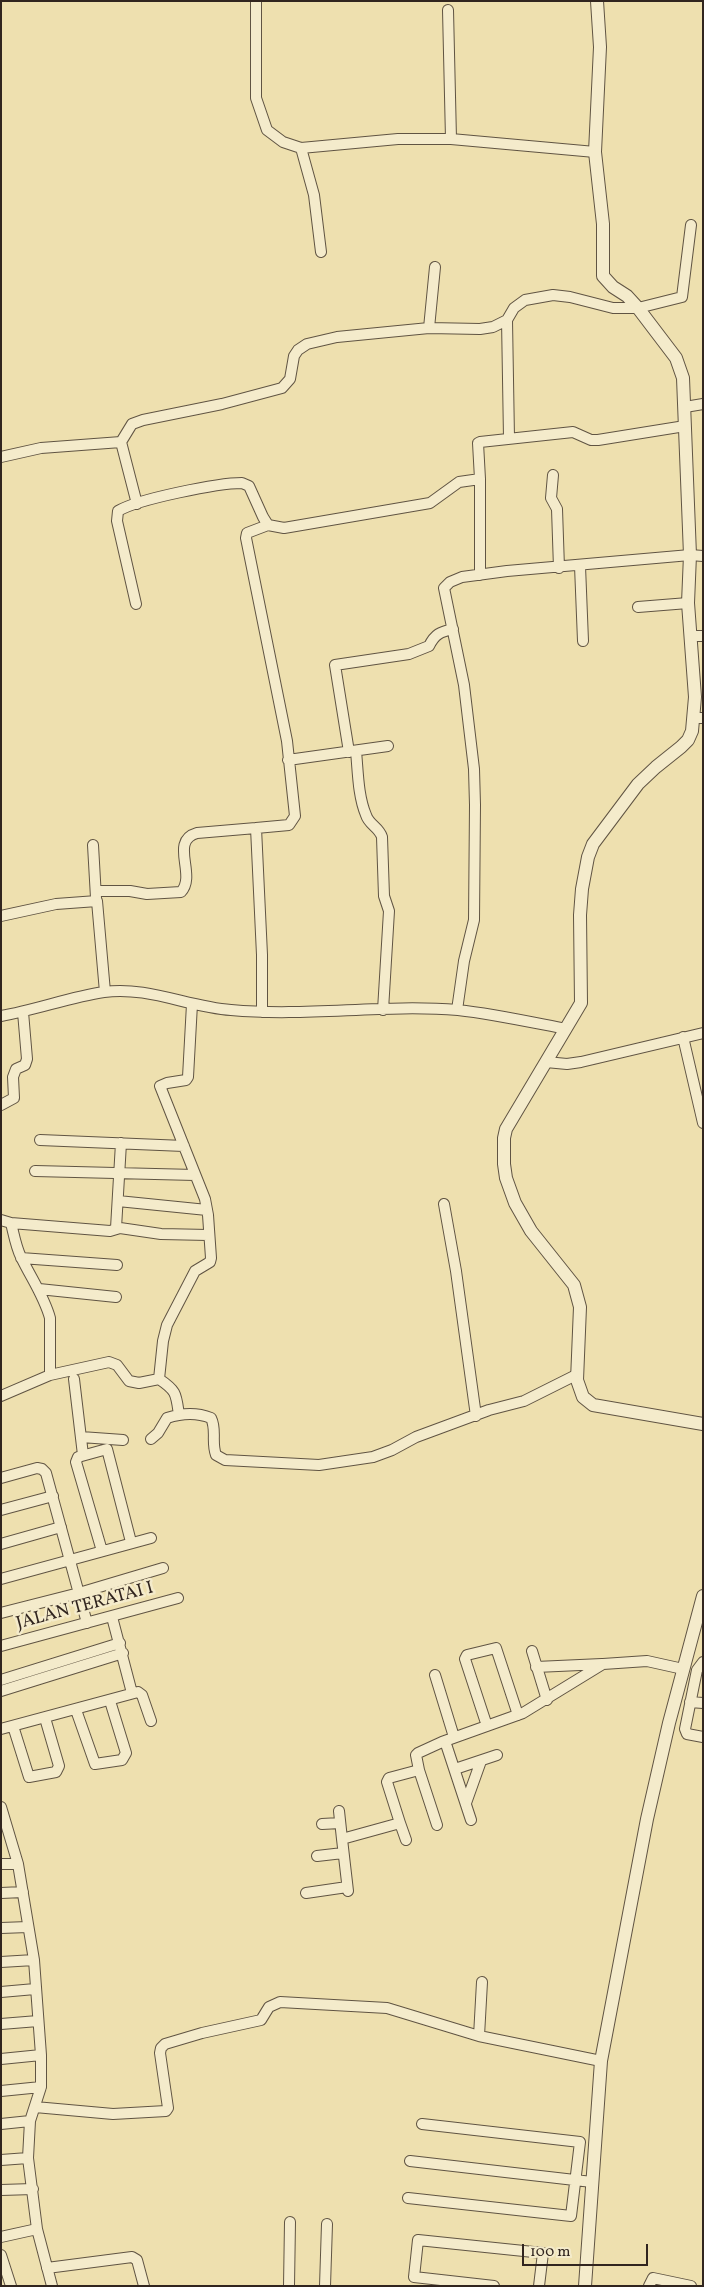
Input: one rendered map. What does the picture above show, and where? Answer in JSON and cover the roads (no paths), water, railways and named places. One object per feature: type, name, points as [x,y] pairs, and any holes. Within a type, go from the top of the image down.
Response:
[{"type":"street","points":[[256,1],[256,98],[267,130],[283,142],[301,148],[398,139],[451,139],[595,152]]},
{"type":"street","points":[[597,1],[600,47],[595,152],[603,224],[604,276],[613,287],[627,296],[638,308],[679,364],[683,378],[690,555],[688,603],[697,636],[699,718],[688,740],[638,784],[604,828],[588,857],[580,915],[581,1003],[506,1129],[504,1164],[506,1178],[515,1204],[531,1230],[569,1276],[578,1295],[578,1374],[580,1392],[593,1405],[703,1424]]},
{"type":"street","points":[[448,10],[451,139]]},
{"type":"street","points":[[301,148],[314,195],[321,252]]},
{"type":"street","points":[[137,504],[121,442],[132,424],[143,420],[222,404],[282,388],[290,379],[294,356],[307,344],[361,333],[429,328],[480,329],[506,320],[514,308],[525,300],[553,295],[570,297],[613,308],[638,308],[682,297],[691,224]]},
{"type":"street","points":[[429,328],[435,267]]},
{"type":"street","points":[[506,320],[509,438]]},
{"type":"street","points":[[685,407],[703,404]]},
{"type":"street","points":[[480,575],[478,443],[573,432],[591,440],[598,440],[685,426]]},
{"type":"street","points":[[1,457],[41,448],[121,442]]},
{"type":"street","points":[[552,475],[551,491],[553,502],[557,509],[559,568]]},
{"type":"street","points":[[1,916],[96,896],[130,891],[147,894],[180,892],[186,886],[187,881],[184,840],[188,836],[197,833],[289,825],[295,812],[287,740],[246,538],[247,533],[252,529],[268,525],[284,528],[406,508],[430,502],[444,494],[458,482],[480,479]]},
{"type":"street","points":[[136,604],[117,516],[122,509],[166,496],[242,483],[249,486],[268,525]]},
{"type":"street","points":[[457,1010],[464,961],[474,920],[474,769],[464,686],[444,588],[450,582],[480,575],[690,555],[703,556]]},
{"type":"street","points":[[580,566],[583,641]]},
{"type":"street","points":[[638,607],[688,603]]},
{"type":"street","points":[[383,1010],[389,911],[384,896],[382,837],[379,829],[369,822],[364,809],[335,665],[409,654],[429,646],[432,638],[439,632],[453,629]]},
{"type":"street","points":[[288,760],[388,746]]},
{"type":"street","points":[[256,828],[262,955],[262,1012]]},
{"type":"street","points":[[93,845],[105,992]]},
{"type":"street","points":[[1,1016],[105,992],[144,992],[192,1004],[229,1010],[262,1012],[457,1010],[516,1019],[566,1030]]},
{"type":"street","points":[[159,1379],[163,1341],[167,1325],[195,1271],[211,1260],[207,1210],[160,1086],[164,1083],[186,1080],[188,1077],[192,1004]]},
{"type":"street","points":[[1,1105],[14,1098],[13,1078],[16,1069],[25,1065],[27,1059],[23,1012]]},
{"type":"street","points":[[546,1062],[567,1064],[581,1062],[703,1033]]},
{"type":"street","points":[[683,1038],[703,1123]]},
{"type":"street","points":[[40,1140],[184,1146]]},
{"type":"street","points":[[116,1228],[121,1143]]},
{"type":"street","points":[[35,1171],[195,1175]]},
{"type":"street","points":[[118,1201],[207,1210]]},
{"type":"street","points":[[444,1204],[456,1271],[476,1416]]},
{"type":"street","points":[[50,1374],[50,1318],[39,1289],[22,1258],[6,1222],[110,1232],[116,1228],[161,1234],[208,1235]]},
{"type":"street","points":[[22,1258],[117,1265]]},
{"type":"street","points":[[39,1289],[116,1298]]},
{"type":"street","points":[[1,1396],[50,1374],[108,1362],[117,1365],[129,1381],[133,1383],[159,1379],[176,1392],[179,1414]]},
{"type":"street","points":[[151,1439],[158,1433],[164,1420],[179,1414],[204,1415],[211,1418],[214,1423],[213,1447],[216,1455],[225,1460],[318,1465],[359,1460],[382,1454],[416,1437],[524,1401],[578,1374]]},
{"type":"street","points":[[74,1379],[82,1455]]},
{"type":"street","points":[[81,1437],[106,1444]]},
{"type":"street","points":[[102,1551],[76,1462],[78,1457],[106,1444],[124,1440]]},
{"type":"street","points":[[106,1444],[131,1542]]},
{"type":"street","points":[[1,1478],[37,1468],[42,1469],[46,1473],[87,1623]]},
{"type":"street","points":[[1,1510],[53,1496]]},
{"type":"street","points":[[1,1544],[62,1527]]},
{"type":"street","points":[[1,1579],[151,1538]]},
{"type":"street","points":[[1,1613],[79,1593],[163,1568]]},
{"type":"street","points":[[585,2286],[601,2061],[647,1819],[683,1669],[703,1596]]},
{"type":"street","name":"JALAN TERATAI I","points":[[1,1646],[178,1598]]},
{"type":"street","points":[[112,1617],[132,1693]]},
{"type":"street","points":[[1,1680],[121,1648]]},
{"type":"street","points":[[1,1691],[121,1648]]},
{"type":"street","points":[[487,1726],[466,1662],[465,1658],[467,1656],[496,1648],[518,1715]]},
{"type":"street","points":[[532,1651],[547,1700]]},
{"type":"street","points":[[536,1667],[647,1661],[683,1669]]},
{"type":"street","points":[[437,1825],[419,1770],[416,1756],[418,1753],[450,1739],[518,1715],[547,1700],[603,1664]]},
{"type":"street","points":[[701,1667],[690,1702],[685,1729],[687,1734],[703,1737]]},
{"type":"street","points":[[435,1674],[455,1769],[471,1820]]},
{"type":"street","points":[[1,1729],[76,1710],[132,1693],[141,1693],[151,1721]]},
{"type":"street","points":[[76,1710],[95,1764],[122,1760],[126,1754],[110,1700]]},
{"type":"street","points":[[690,1702],[703,1703]]},
{"type":"street","points":[[13,1726],[29,1777],[56,1772],[59,1766],[45,1718]]},
{"type":"street","points":[[455,1769],[497,1755]]},
{"type":"street","points":[[466,1803],[481,1760]]},
{"type":"street","points":[[406,1840],[387,1782],[390,1778],[419,1770]]},
{"type":"street","points":[[1,1806],[18,1864],[34,1960],[41,2055],[41,2088],[30,2121],[28,2158],[37,2229],[52,2286]]},
{"type":"street","points":[[306,1893],[348,1889],[338,1811]]},
{"type":"street","points":[[322,1824],[340,1823]]},
{"type":"street","points":[[342,1839],[400,1823]]},
{"type":"street","points":[[318,1856],[344,1853]]},
{"type":"street","points":[[1,1864],[18,1864]]},
{"type":"street","points":[[1,1893],[23,1892]]},
{"type":"street","points":[[1,1928],[28,1927]]},
{"type":"street","points":[[1,1962],[34,1960]]},
{"type":"street","points":[[479,2036],[482,1982]]},
{"type":"street","points":[[1,1992],[35,1989]]},
{"type":"street","points":[[35,2107],[113,2114],[166,2110],[168,2108],[160,2053],[161,2048],[165,2044],[202,2033],[261,2020],[269,2008],[280,2002],[387,2008],[458,2028],[479,2036],[601,2061]]},
{"type":"street","points":[[1,2024],[38,2021]]},
{"type":"street","points":[[1,2059],[41,2055]]},
{"type":"street","points":[[1,2091],[41,2088]]},
{"type":"street","points":[[1,2124],[30,2121]]},
{"type":"street","points":[[408,2198],[572,2216],[580,2142],[422,2124]]},
{"type":"street","points":[[1,2160],[28,2158]]},
{"type":"street","points":[[410,2161],[592,2182]]},
{"type":"street","points":[[1,2190],[33,2189]]},
{"type":"street","points":[[288,2286],[290,2222]]},
{"type":"street","points":[[325,2286],[328,2224]]},
{"type":"street","points":[[1,2236],[37,2229]]},
{"type":"street","points":[[494,2286],[414,2277],[418,2240],[543,2253],[539,2286]]},
{"type":"street","points":[[1,2255],[11,2286]]},
{"type":"street","points":[[48,2268],[132,2256],[137,2260],[144,2286]]},
{"type":"street","points":[[649,2286],[653,2278],[688,2285]]}]
